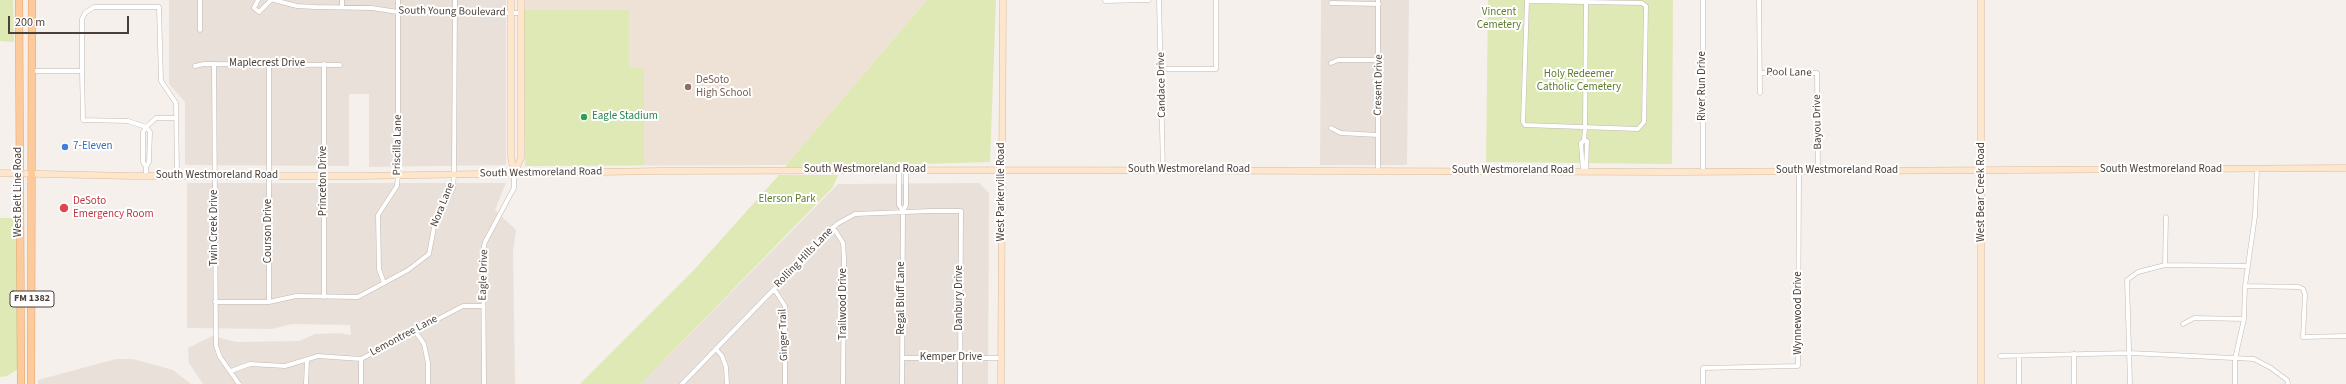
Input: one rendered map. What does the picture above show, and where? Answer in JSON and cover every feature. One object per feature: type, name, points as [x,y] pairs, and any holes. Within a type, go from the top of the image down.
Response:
[{"type":"main road","name":"West Belt Line Road","points":[[19,0],[21,384]]},
{"type":"main road","name":"West Belt Line Road","points":[[32,0],[32,384]]},
{"type":"main road","name":"Eagle Drive","points":[[511,0],[511,157],[514,173]]},
{"type":"main road","name":"Eagle Drive","points":[[514,173],[521,158],[521,0]]},
{"type":"main road","name":"West Parkerville Road","points":[[1001,384],[1003,0]]},
{"type":"main road","name":"West Bear Creek Road","points":[[1981,0],[1981,384]]},
{"type":"main road","points":[[1982,152],[1987,165],[1998,171]]},
{"type":"main road","name":"South Westmoreland Road","points":[[0,173],[146,176],[324,176],[398,174],[902,170],[1800,172],[2346,168]]},
{"type":"street","points":[[200,0],[200,30]]},
{"type":"street","name":"South Young Boulevard","points":[[258,0],[254,8],[259,12],[273,0],[297,6],[372,8],[398,12],[455,11],[521,13]]},
{"type":"street","points":[[342,0],[342,7]]},
{"type":"street","name":"Priscilla Lane","points":[[384,283],[379,269],[378,215],[397,186],[398,0]]},
{"type":"street","name":"Nora Lane","points":[[215,302],[269,302],[296,296],[358,297],[408,270],[429,254],[435,222],[452,188],[454,174],[455,0]]},
{"type":"street","points":[[1105,1],[1150,0]]},
{"type":"street","name":"Candace Drive","points":[[1159,0],[1163,170]]},
{"type":"street","points":[[1160,69],[1216,69],[1216,0]]},
{"type":"street","name":"River Run Drive","points":[[1703,0],[1703,171]]},
{"type":"street","points":[[1759,0],[1760,93]]},
{"type":"street","points":[[1527,1],[1573,3],[1586,2],[1642,3],[1646,6],[1646,78],[1644,122],[1638,129],[1525,125],[1523,122],[1527,1]]},
{"type":"street","points":[[1331,4],[1379,2]]},
{"type":"street","name":"Cresent Drive","points":[[1378,170],[1379,2]]},
{"type":"street","points":[[1584,172],[1581,143],[1584,141],[1585,128],[1586,2]]},
{"type":"street","points":[[146,167],[149,162],[150,132],[146,127],[128,121],[83,120],[82,19],[85,13],[94,6],[159,7],[161,81],[176,103],[177,176]]},
{"type":"street","points":[[1331,63],[1338,60],[1379,60]]},
{"type":"street","name":"Maplecrest Drive","points":[[195,66],[214,64],[340,65]]},
{"type":"street","name":"Twin Creek Drive","points":[[214,64],[216,346],[220,357],[239,384]]},
{"type":"street","name":"Courson Drive","points":[[268,64],[269,302]]},
{"type":"street","name":"Princeton Drive","points":[[324,64],[324,297]]},
{"type":"street","points":[[32,71],[82,71]]},
{"type":"street","name":"Pool Lane","points":[[1760,73],[1817,73]]},
{"type":"street","name":"Bayou Drive","points":[[1817,73],[1818,171]]},
{"type":"street","points":[[146,176],[146,167],[143,162],[143,132],[146,127],[156,118],[176,118]]},
{"type":"street","points":[[1331,128],[1341,133],[1378,135]]},
{"type":"street","points":[[2235,384],[2235,359],[2244,319],[2248,266],[2255,216],[2257,169]]},
{"type":"street","name":"Regal Bluff Lane","points":[[902,170],[899,206],[903,211],[902,384]]},
{"type":"street","name":"Wynnewood Drive","points":[[1703,384],[1703,368],[1798,366],[1800,172]]},
{"type":"street","name":"Eagle Drive","points":[[484,384],[483,251],[514,188],[514,173]]},
{"type":"street","name":"Rolling Hills Lane","points":[[682,384],[833,227],[855,214],[903,211],[961,211]]},
{"type":"street","name":"Danbury Drive","points":[[960,384],[961,211]]},
{"type":"street","points":[[2165,265],[2166,217]]},
{"type":"street","name":"Trailwood Drive","points":[[833,227],[843,243],[844,384]]},
{"type":"street","points":[[2130,384],[2127,280],[2138,272],[2165,265],[2248,266]]},
{"type":"street","points":[[2246,286],[2299,287],[2303,289],[2305,294],[2302,337],[2346,336]]},
{"type":"street","name":"Ginger Trail","points":[[774,289],[785,306],[785,384]]},
{"type":"street","name":"Lemontree Lane","points":[[231,372],[250,364],[285,366],[318,356],[361,359],[463,306],[483,306]]},
{"type":"street","points":[[2183,324],[2194,318],[2244,319]]},
{"type":"street","points":[[415,331],[424,344],[428,363],[428,384]]},
{"type":"street","points":[[716,349],[722,356],[726,367],[727,384]]},
{"type":"street","points":[[2000,356],[2130,353],[2254,359],[2271,368],[2287,380],[2288,384]]},
{"type":"street","points":[[2074,354],[2074,384]]},
{"type":"street","points":[[2019,356],[2019,384]]},
{"type":"street","name":"Kemper Drive","points":[[902,358],[1001,358]]},
{"type":"street","points":[[361,359],[361,384]]},
{"type":"street","points":[[306,384],[307,360]]},
{"type":"shaded area","points":[[169,0],[506,0],[506,165],[369,167],[369,94],[349,94],[349,166],[185,165],[185,102],[169,84]]},
{"type":"shaded area","name":"DeSoto High School","points":[[525,0],[927,0],[786,165],[525,166]]},
{"type":"shaded area","points":[[1321,0],[1409,0],[1407,165],[1320,165]]},
{"type":"shaded area","points":[[187,183],[506,183],[495,210],[516,230],[513,251],[515,384],[203,384],[189,363],[188,348],[212,336],[237,342],[299,341],[315,334],[340,333],[351,335],[350,325],[292,324],[272,329],[187,328]]},
{"type":"shaded area","points":[[979,183],[989,193],[988,384],[641,384],[838,184]]},
{"type":"shaded area","points":[[116,359],[133,359],[173,370],[191,384],[38,384],[38,380]]},
{"type":"green space","points":[[0,0],[13,0],[14,42],[0,41]]},
{"type":"green space","points":[[927,0],[996,0],[990,162],[786,168],[786,165]]},
{"type":"green space","name":"Holy Redeemer Catholic Cemetery","points":[[1488,0],[1673,0],[1672,164],[1486,162]]},
{"type":"green space","name":"Eagle Stadium","points":[[524,10],[629,10],[629,68],[644,68],[644,165],[525,166]]},
{"type":"green space","name":"Elerson Park","points":[[779,175],[838,175],[833,187],[641,384],[580,384],[693,271]]},
{"type":"green space","points":[[0,218],[19,218],[18,369],[7,376],[0,377]]},
{"type":"place","name":"DeSoto High School","points":[[688,87]]},
{"type":"place","name":"Eagle Stadium","points":[[584,117]]},
{"type":"place","name":"7-Eleven","points":[[65,147]]},
{"type":"place","name":"DeSoto Emergency Room","points":[[64,208]]},
{"type":"park label","name":"Vincent Cemetery","points":[[1499,19]]}]
